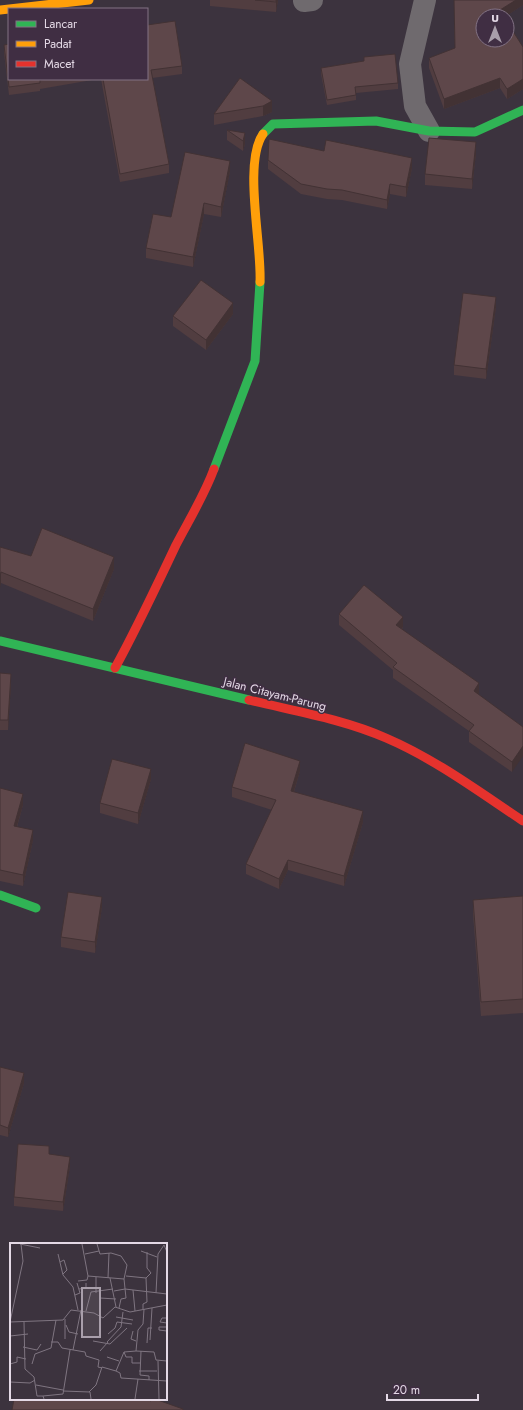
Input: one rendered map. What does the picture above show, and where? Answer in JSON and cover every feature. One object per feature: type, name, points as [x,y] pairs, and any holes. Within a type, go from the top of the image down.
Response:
[{"type":"street","points":[[18,8],[89,0]]},
{"type":"street","points":[[425,0],[410,64],[415,106],[429,131]]},
{"type":"street","points":[[115,668],[138,626],[177,544],[206,491],[255,361],[260,276],[255,199],[255,153],[259,140],[265,131],[273,124],[376,121],[429,131],[475,132],[523,110]]},
{"type":"street","name":"Jalan Citayam-Parung","points":[[0,641],[343,723],[385,737],[429,758],[523,821]]},
{"type":"street","points":[[0,895],[36,908]]},
{"type":"building","points":[[255,0],[276,0],[276,2]]},
{"type":"building","points":[[454,0],[516,0],[503,8],[475,8],[475,48],[515,48],[515,34],[523,47],[523,79],[507,89],[500,78],[444,99],[429,58],[455,48]]},
{"type":"building","points":[[175,21],[182,66],[151,70],[169,164],[120,174],[103,80],[148,80],[148,25]]},
{"type":"building","points":[[8,44],[8,79],[4,45]]},
{"type":"building","points":[[395,54],[398,83],[355,87],[356,95],[327,100],[321,68],[364,61],[364,57]]},
{"type":"building","points":[[240,78],[272,101],[263,106],[214,114]]},
{"type":"building","points":[[8,80],[40,80],[40,83],[9,87]]},
{"type":"building","points":[[227,130],[245,133],[243,141]]},
{"type":"building","points":[[429,138],[476,142],[472,179],[425,174]]},
{"type":"building","points":[[269,139],[324,151],[326,140],[412,158],[406,187],[390,184],[387,200],[342,190],[301,184],[268,160]]},
{"type":"building","points":[[185,152],[230,161],[221,207],[204,203],[193,257],[146,248],[153,214],[171,217]]},
{"type":"building","points":[[201,280],[233,303],[206,340],[173,316]]},
{"type":"building","points":[[463,293],[496,297],[486,369],[454,365]]},
{"type":"building","points":[[42,528],[114,557],[93,609],[1,572],[0,577],[0,547],[31,556]]},
{"type":"building","points":[[364,585],[403,617],[396,625],[479,683],[474,691],[523,727],[523,746],[512,762],[469,731],[474,725],[393,667],[397,663],[339,614]]},
{"type":"building","points":[[0,673],[11,674],[8,720],[0,720]]},
{"type":"building","points":[[245,743],[300,761],[291,791],[363,811],[344,876],[288,860],[279,879],[246,864],[276,800],[232,787]]},
{"type":"building","points":[[112,759],[151,769],[138,813],[100,803]]},
{"type":"building","points":[[0,788],[23,794],[14,826],[33,830],[23,875],[0,870]]},
{"type":"building","points":[[68,892],[102,897],[95,942],[61,937]]},
{"type":"building","points":[[523,896],[523,999],[481,1002],[473,900]]},
{"type":"building","points":[[0,1067],[24,1073],[8,1128],[0,1125]]},
{"type":"building","points":[[18,1144],[49,1146],[49,1154],[70,1157],[63,1202],[14,1197]]},
{"type":"building","points":[[14,1400],[158,1400],[183,1409],[183,1410],[12,1410]]},
{"type":"traffic: fast","points":[[263,134],[273,124],[376,121],[429,131],[475,132],[523,110]]},
{"type":"traffic: fast","points":[[214,469],[255,361],[260,282]]},
{"type":"traffic: fast","points":[[0,641],[249,700]]},
{"type":"traffic: fast","points":[[0,895],[36,908]]},
{"type":"traffic: slow","points":[[18,8],[89,0]]},
{"type":"traffic: slow","points":[[0,10],[8,9]]},
{"type":"traffic: slow","points":[[260,282],[254,164],[257,147],[263,134]]},
{"type":"traffic: jam","points":[[115,668],[139,623],[214,469]]},
{"type":"traffic: jam","points":[[249,700],[336,721],[370,731],[386,738],[404,746],[439,766],[523,821]]}]
